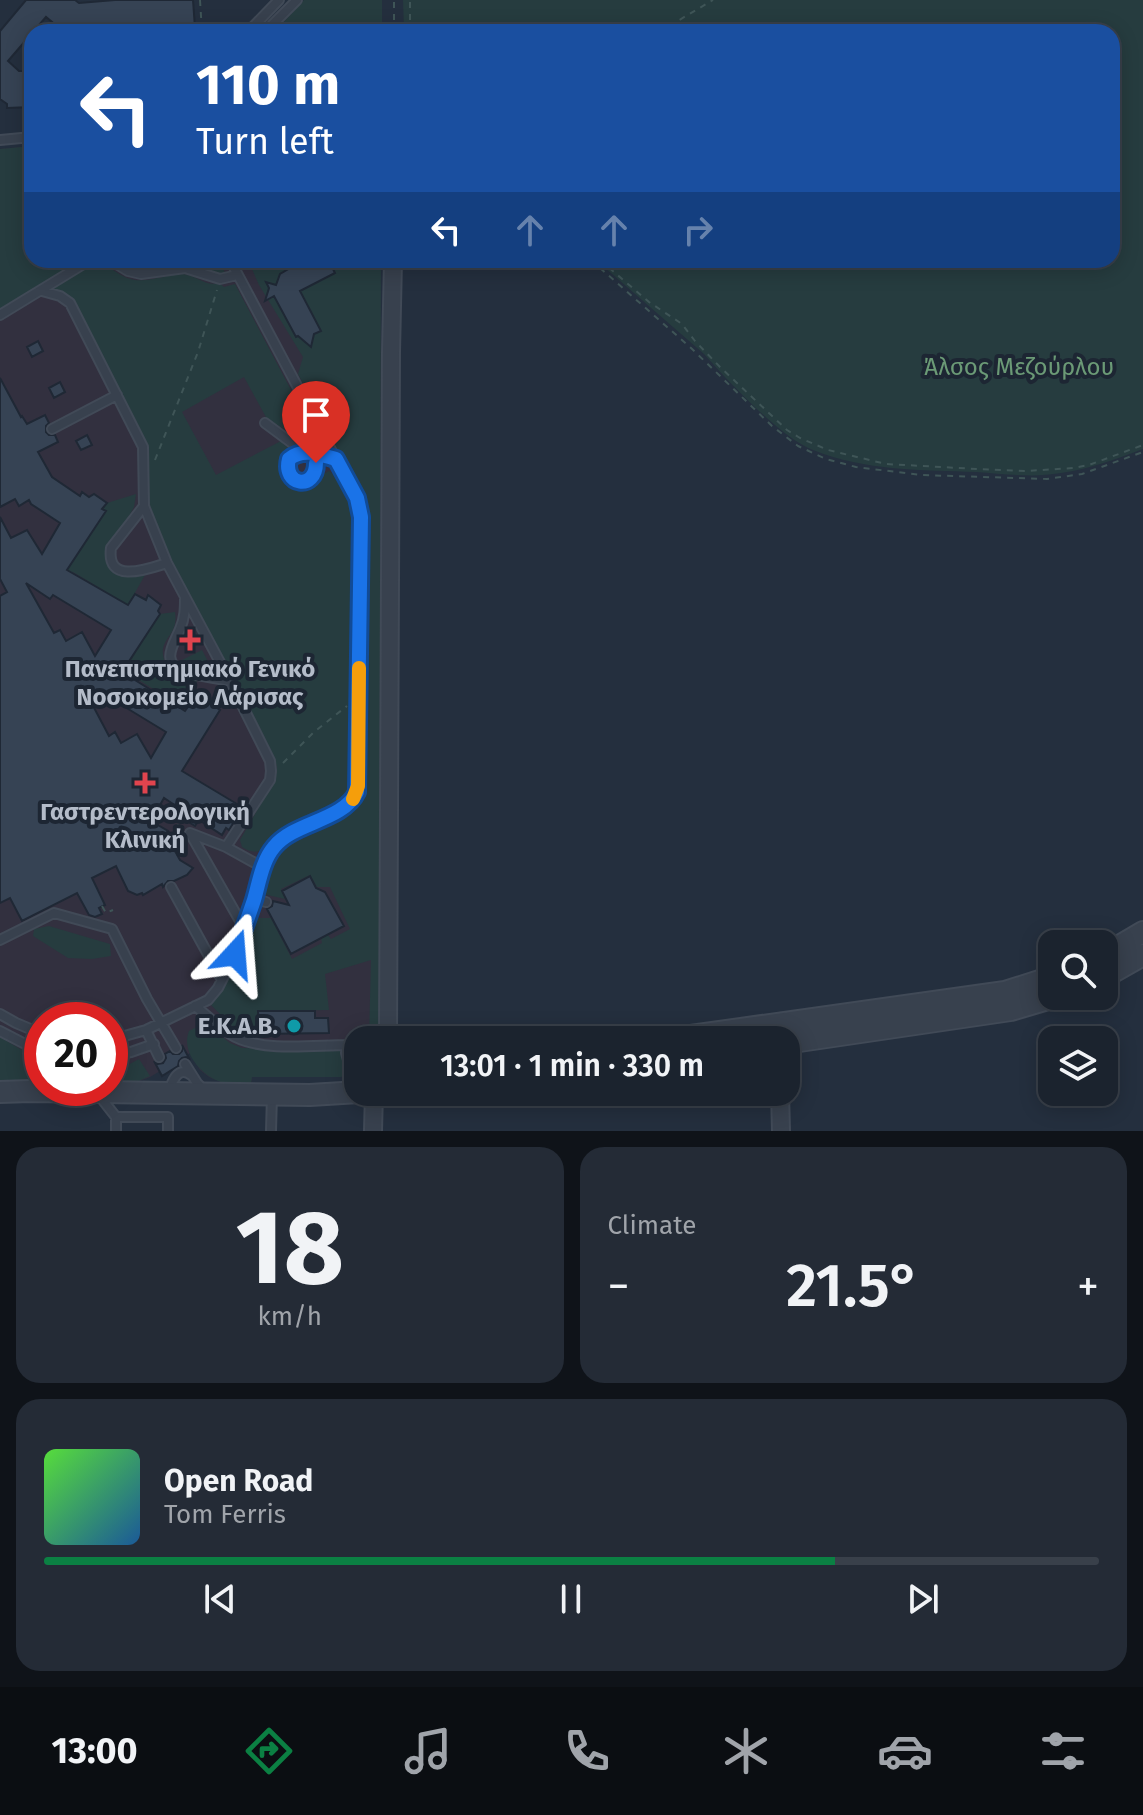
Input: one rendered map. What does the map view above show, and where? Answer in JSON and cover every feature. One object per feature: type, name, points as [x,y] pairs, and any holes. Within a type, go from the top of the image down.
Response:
[{"type":"street","points":[[388,1026],[393,268]]},
{"type":"street","points":[[1118,947],[1143,932]]},
{"type":"street","points":[[1118,969],[1143,955]]},
{"type":"street","points":[[762,1026],[1005,992],[1038,981]]},
{"type":"street","points":[[800,1041],[1011,1010],[1038,1002]]},
{"type":"street","points":[[128,1089],[172,1083],[212,1093],[344,1093]]},
{"type":"street","points":[[0,1092],[24,1091]]},
{"type":"street","points":[[373,1131],[375,1106]]},
{"type":"street","points":[[780,1106],[781,1131]]},
{"type":"lane","points":[[256,24],[279,0]]},
{"type":"lane","points":[[273,24],[297,0]]},
{"type":"lane","points":[[0,140],[24,138]]},
{"type":"lane","points":[[0,315],[78,268]]},
{"type":"lane","points":[[123,268],[141,274],[185,268],[220,279],[237,275]]},
{"type":"lane","points":[[128,1035],[146,1030],[208,1000],[218,988],[235,954],[270,852],[286,837],[345,807],[354,798],[358,786],[361,517],[357,498],[234,268]]},
{"type":"lane","points":[[42,291],[60,296],[70,303],[143,447],[144,506],[167,563],[270,761],[270,780],[226,847]]},
{"type":"lane","points":[[52,429],[117,395]]},
{"type":"lane","points":[[265,423],[304,452],[336,459]]},
{"type":"lane","points":[[144,506],[111,548],[110,556],[122,572],[137,573],[167,563]]},
{"type":"lane","points":[[185,596],[186,612],[171,645],[172,662],[185,672],[230,681]]},
{"type":"lane","points":[[190,833],[226,847],[264,868]]},
{"type":"lane","points":[[190,833],[244,928]]},
{"type":"lane","points":[[171,887],[221,978]]},
{"type":"lane","points":[[254,899],[266,902]]},
{"type":"lane","points":[[0,940],[54,913],[112,929],[176,1048]]},
{"type":"lane","points":[[195,1006],[233,1036],[251,1043],[344,1045]]},
{"type":"lane","points":[[0,1014],[24,1026]]},
{"type":"lane","points":[[146,1030],[159,1057]]},
{"type":"lane","points":[[0,1031],[24,1043]]},
{"type":"lane","points":[[128,1053],[154,1044]]},
{"type":"lane","points":[[185,1064],[201,1087],[212,1093]]},
{"type":"lane","points":[[172,1083],[180,1072],[192,1075]]},
{"type":"lane","points":[[271,1131],[272,1094]]},
{"type":"lane","points":[[107,1106],[116,1117],[116,1131]]},
{"type":"lane","points":[[116,1117],[168,1117],[168,1131]]},
{"type":"path","points":[[200,0],[202,24]]},
{"type":"path","points":[[394,0],[394,24]]},
{"type":"path","points":[[410,0],[410,24]]},
{"type":"path","points":[[672,24],[713,0]]},
{"type":"path","points":[[600,268],[691,348],[772,426],[798,446],[826,459],[856,467],[921,475],[1047,479],[1082,474],[1143,452]]},
{"type":"path","points":[[609,268],[649,302],[682,324],[720,367],[787,430],[828,450],[886,464],[1027,471],[1089,465],[1143,445]]},
{"type":"path","points":[[155,459],[198,352],[220,279]]},
{"type":"path","points":[[271,775],[314,732],[359,695]]},
{"type":"path","points":[[157,811],[190,833]]},
{"type":"path","points":[[102,906],[106,913],[113,910]]},
{"type":"shaded area","name":"Πανεπιστημιακό Γενικό Νοσοκομείο Λάρισας","points":[[24,147],[24,268],[381,268],[379,1026],[344,1026],[344,1076],[252,1077],[251,1083],[226,1084],[200,1070],[190,1053],[150,1077],[128,1084],[128,1002],[24,1002],[24,1085],[0,1085],[0,149]]},
{"type":"green space","points":[[304,0],[382,0],[382,24],[283,23]]},
{"type":"green space","name":"Άλσος Μεζούρλου","points":[[403,0],[1143,0],[1143,449],[1082,469],[1030,475],[894,468],[833,457],[800,443],[770,421],[704,354],[605,268],[1120,268],[1120,24],[404,24]]},
{"type":"green space","points":[[24,147],[24,268],[74,268],[0,309],[0,149]]},
{"type":"green space","points":[[88,268],[110,268],[134,280],[183,274],[224,287],[235,284],[318,441],[310,444],[267,419],[244,377],[182,412],[216,475],[281,441],[289,449],[285,473],[291,484],[308,486],[329,471],[353,506],[351,785],[340,801],[259,851],[247,850],[240,840],[274,781],[276,763],[145,518],[142,456],[88,334],[72,303],[49,290]]},
{"type":"green space","points":[[132,268],[185,268],[147,273]]},
{"type":"green space","points":[[185,268],[223,268],[226,275],[219,277]]},
{"type":"green space","points":[[252,268],[381,268],[379,1026],[369,1026],[371,960],[325,974],[329,1010],[259,1011],[258,1033],[236,1030],[211,1005],[253,918],[271,918],[292,959],[322,943],[321,938],[327,934],[331,939],[350,929],[330,887],[317,887],[310,875],[281,889],[285,899],[259,893],[281,848],[351,813],[360,801],[366,783],[367,508],[298,374],[303,357]]},
{"type":"green space","points":[[136,494],[134,507],[107,550],[109,562],[145,575],[128,605],[73,572],[70,575],[66,572],[106,511],[103,509],[107,503]]},
{"type":"green space","points":[[175,612],[175,625],[163,649],[165,662],[175,673],[199,678],[181,706],[124,671],[160,614]]},
{"type":"green space","points":[[202,650],[214,673],[211,675],[172,665]]},
{"type":"green space","points":[[49,926],[110,944],[111,956],[68,958],[33,936],[34,929]]},
{"type":"green space","points":[[205,1023],[230,1043],[242,1048],[339,1049],[343,1051],[344,1076],[252,1077],[251,1083],[238,1084],[217,1081],[202,1071],[191,1056],[187,1039],[189,1031]]},
{"type":"green space","points":[[0,1037],[24,1050],[24,1084],[0,1084]]},
{"type":"green space","points":[[139,1059],[150,1076],[128,1084],[128,1065]]},
{"type":"building","points":[[26,0],[75,0],[79,3],[193,0],[195,24],[54,24],[46,17],[40,24],[24,24],[24,42],[8,61],[19,71],[24,71],[24,107],[7,108],[7,104],[0,99],[0,31]]},
{"type":"building","points":[[290,268],[332,268],[335,273],[300,291],[321,331],[314,334],[311,347],[296,337],[274,296],[265,301],[269,288],[266,282],[276,285],[280,274]]},
{"type":"building","points":[[38,341],[43,351],[32,357],[27,347]]},
{"type":"building","points":[[0,378],[27,424],[45,415],[49,423],[46,432],[55,435],[58,442],[38,452],[52,477],[80,496],[82,492],[89,497],[94,494],[107,503],[102,509],[106,511],[67,570],[128,605],[135,594],[146,600],[148,595],[161,605],[160,614],[122,672],[185,711],[194,699],[199,702],[202,698],[220,710],[182,771],[237,804],[232,813],[237,817],[222,835],[199,820],[195,826],[179,816],[182,810],[164,798],[151,821],[168,831],[166,835],[180,860],[193,868],[187,875],[168,881],[163,887],[162,884],[143,895],[128,891],[116,866],[92,878],[105,905],[99,908],[102,914],[95,917],[89,915],[77,893],[22,921],[10,898],[0,903],[0,596],[7,592],[0,579],[0,517],[11,538],[27,530],[42,554],[60,523],[29,500],[19,506],[15,499],[0,507]],"holes":[[[26,583],[50,599],[53,595],[111,630],[95,656],[82,632],[66,641],[60,630],[54,633]],[[83,687],[105,701],[108,697],[166,732],[151,758],[137,734],[121,743],[115,732],[109,736]]]},
{"type":"building","points":[[60,382],[65,392],[54,398],[49,388]]},
{"type":"building","points":[[87,435],[92,445],[81,450],[76,441]]},
{"type":"building","points":[[310,876],[316,888],[325,892],[344,926],[291,954],[267,909],[273,901],[289,905],[282,891]]},
{"type":"building","name":"E.K.A.B.","points":[[258,1011],[315,1011],[315,1018],[328,1018],[329,1033],[259,1034]]},
{"type":"building","points":[[182,1045],[190,1060],[182,1058],[178,1066],[162,1076],[154,1061],[163,1063],[165,1054],[170,1051],[179,1054]]},
{"type":"slow traffic","points":[[353,799],[358,786],[359,668]]},
{"type":"place","name":"Πανεπιστημιακό Γενικό Νοσοκομείο Λάρισας","points":[[190,640]]},
{"type":"place","name":"Γαστρεντερολογική Κλινική","points":[[145,783]]},
{"type":"place","name":"E.K.A.B.","points":[[294,1026]]},
{"type":"route","points":[[235,954],[270,852],[286,837],[345,807],[354,798],[358,786],[360,507],[336,459],[298,453],[289,459],[287,469],[292,478],[305,481],[313,477],[316,463]]}]
